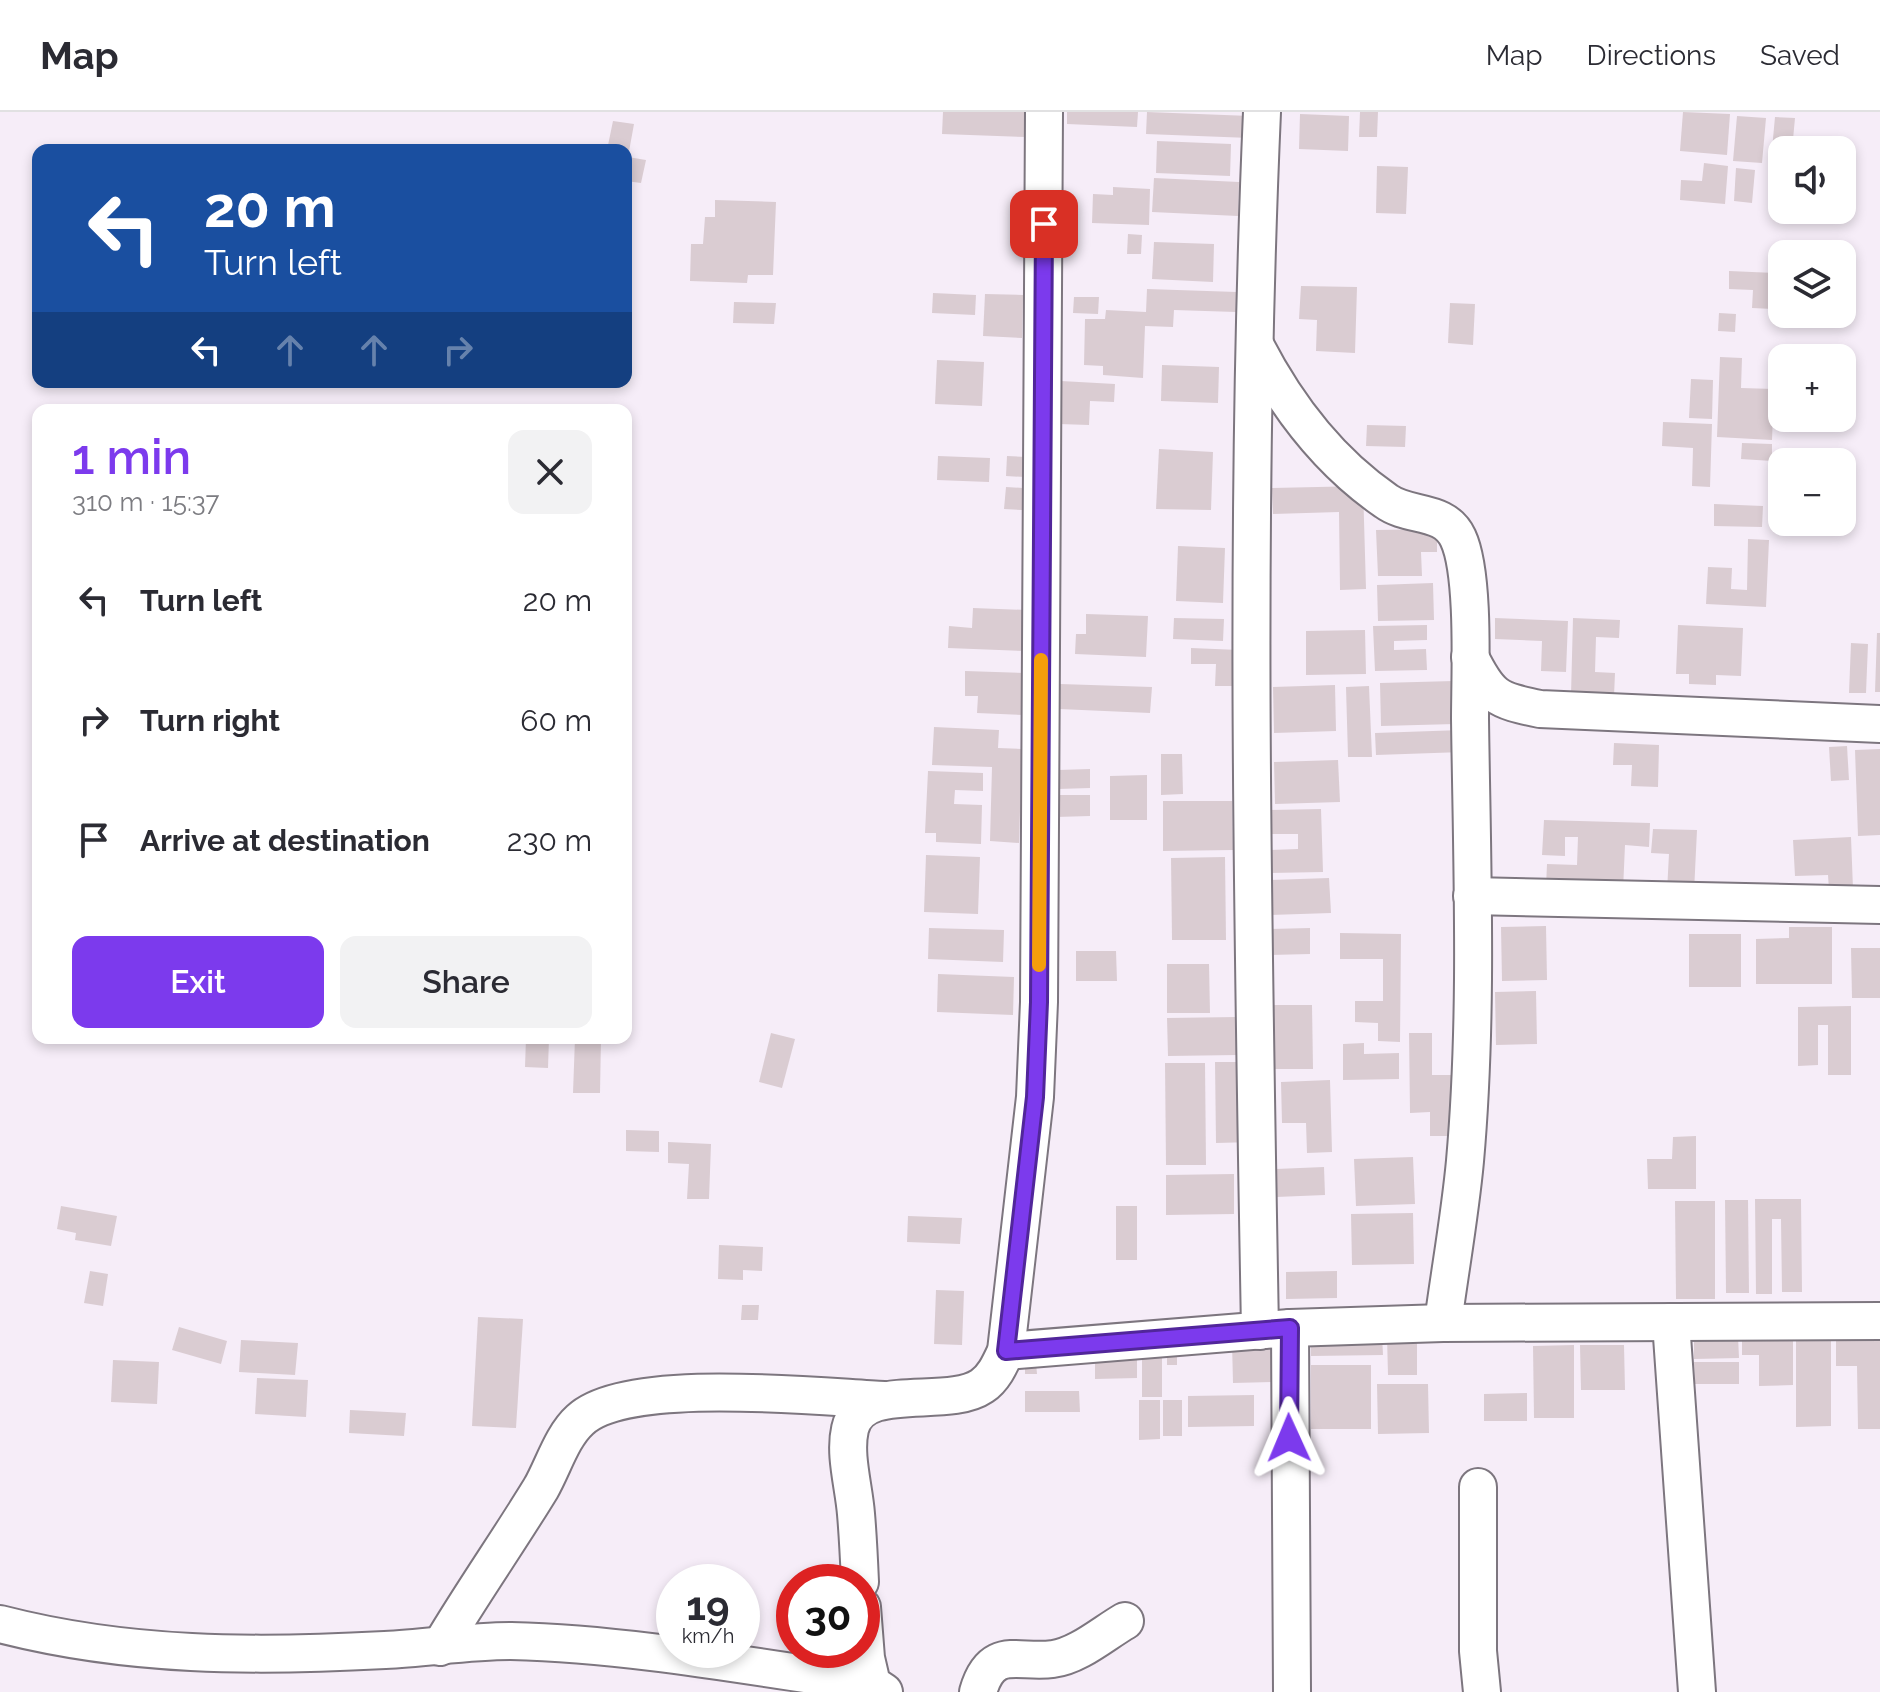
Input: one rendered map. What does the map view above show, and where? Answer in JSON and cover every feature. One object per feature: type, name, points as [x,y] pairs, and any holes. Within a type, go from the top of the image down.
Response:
[{"type":"street","points":[[440,1647],[535,1498],[568,1436],[579,1420],[593,1411],[614,1402],[649,1396],[736,1393],[886,1400],[969,1393],[985,1385],[1006,1351],[1035,1097],[1039,1002],[1044,112]]},
{"type":"street","points":[[1262,112],[1252,340],[1250,623],[1275,1330],[1292,1692]]},
{"type":"street","points":[[1252,340],[1280,394],[1331,456],[1386,502],[1403,510],[1436,517],[1453,530],[1463,556],[1470,657],[1472,896],[1466,1150],[1443,1323]]},
{"type":"street","points":[[1470,657],[1486,689],[1509,703],[1540,709],[1880,724]]},
{"type":"street","points":[[1472,896],[1880,905]]},
{"type":"street","points":[[1006,1351],[1275,1330],[1443,1323],[1880,1321]]},
{"type":"street","points":[[1671,1322],[1697,1692]]},
{"type":"street","points":[[858,1564],[848,1442],[856,1414],[886,1400]]},
{"type":"street","points":[[1478,1487],[1478,1651],[1482,1692]]},
{"type":"street","points":[[978,1692],[987,1671],[999,1660],[1021,1657],[1053,1659],[1125,1621]]},
{"type":"street","points":[[0,1624],[115,1648],[184,1654],[266,1656],[509,1641],[624,1648],[878,1688]]},
{"type":"street","points":[[870,1668],[878,1688]]},
{"type":"building","points":[[943,112],[1027,112],[1026,137],[942,134]]},
{"type":"building","points":[[1067,112],[1138,112],[1137,127],[1067,124]]},
{"type":"building","points":[[1147,112],[1250,116],[1250,138],[1146,134]]},
{"type":"building","points":[[1360,112],[1378,112],[1377,137],[1359,137]]},
{"type":"building","points":[[1683,112],[1730,114],[1727,155],[1680,151]]},
{"type":"building","points":[[1300,114],[1349,116],[1348,151],[1299,149]]},
{"type":"building","points":[[1737,116],[1766,118],[1762,163],[1733,161]]},
{"type":"building","points":[[1775,117],[1795,118],[1793,136],[1773,136]]},
{"type":"building","points":[[613,121],[634,124],[630,144],[608,144]]},
{"type":"building","points":[[1157,141],[1231,144],[1230,176],[1156,173]]},
{"type":"building","points":[[632,158],[646,160],[641,183],[632,182]]},
{"type":"building","points":[[1704,163],[1728,166],[1725,204],[1680,200],[1681,180],[1702,181]]},
{"type":"building","points":[[1377,166],[1408,167],[1406,214],[1376,213]]},
{"type":"building","points":[[1736,168],[1755,170],[1752,203],[1734,201]]},
{"type":"building","points":[[1154,178],[1239,182],[1238,216],[1152,212]]},
{"type":"building","points":[[1113,187],[1150,189],[1149,225],[1092,223],[1093,194],[1113,195]]},
{"type":"building","points":[[715,200],[776,202],[773,275],[748,275],[747,283],[690,281],[691,244],[703,244],[705,217],[715,217]]},
{"type":"building","points":[[1128,234],[1142,235],[1141,254],[1127,254]]},
{"type":"building","points":[[1154,242],[1214,244],[1213,282],[1152,279]]},
{"type":"building","points":[[1729,271],[1768,273],[1768,309],[1752,308],[1753,290],[1729,289]]},
{"type":"building","points":[[1301,286],[1357,287],[1355,353],[1316,351],[1317,320],[1299,319]]},
{"type":"building","points":[[1147,289],[1237,292],[1236,312],[1174,310],[1173,327],[1145,326],[1143,378],[1103,375],[1103,366],[1084,365],[1085,319],[1105,319],[1106,310],[1146,312]]},
{"type":"building","points":[[933,293],[976,295],[975,315],[932,313]]},
{"type":"building","points":[[985,294],[1023,295],[1022,338],[983,336]]},
{"type":"building","points":[[1074,297],[1099,297],[1098,314],[1073,313]]},
{"type":"building","points":[[734,302],[776,303],[774,324],[733,323]]},
{"type":"building","points":[[1450,303],[1475,304],[1473,345],[1448,343]]},
{"type":"building","points":[[1719,313],[1736,314],[1735,332],[1718,331]]},
{"type":"building","points":[[1720,357],[1742,358],[1741,388],[1768,389],[1768,432],[1772,432],[1772,440],[1717,437]]},
{"type":"building","points":[[937,360],[984,362],[982,406],[935,404]]},
{"type":"building","points":[[1162,365],[1219,367],[1218,403],[1161,401]]},
{"type":"building","points":[[1691,379],[1713,380],[1712,419],[1689,418]]},
{"type":"building","points":[[1061,381],[1115,384],[1114,402],[1090,401],[1089,425],[1059,424]]},
{"type":"building","points":[[1663,422],[1712,424],[1710,487],[1692,486],[1693,448],[1662,446]]},
{"type":"building","points":[[1367,425],[1406,426],[1405,447],[1366,446]]},
{"type":"building","points":[[1742,443],[1772,444],[1772,448],[1768,448],[1768,461],[1741,459]]},
{"type":"building","points":[[1159,449],[1213,452],[1211,510],[1156,509]]},
{"type":"building","points":[[938,456],[990,458],[989,482],[937,480]]},
{"type":"building","points":[[1007,456],[1026,457],[1025,477],[1006,476]]},
{"type":"building","points":[[1363,486],[1366,589],[1340,590],[1339,512],[1273,514],[1272,488]]},
{"type":"building","points":[[1006,487],[1023,488],[1022,510],[1004,509]]},
{"type":"building","points":[[1714,504],[1763,506],[1762,527],[1714,526]]},
{"type":"building","points":[[1437,529],[1437,552],[1421,552],[1422,576],[1378,576],[1376,530]]},
{"type":"building","points":[[1748,539],[1769,540],[1766,607],[1706,604],[1708,567],[1732,568],[1731,589],[1747,590]]},
{"type":"building","points":[[1178,546],[1225,548],[1223,603],[1176,601]]},
{"type":"building","points":[[1433,583],[1434,620],[1378,621],[1377,585]]},
{"type":"building","points":[[973,608],[1027,610],[1025,651],[948,648],[949,626],[972,628]]},
{"type":"building","points":[[1086,614],[1148,616],[1146,657],[1075,654],[1076,634],[1086,634]]},
{"type":"building","points":[[1174,618],[1224,619],[1223,641],[1173,639]]},
{"type":"building","points":[[1495,618],[1568,621],[1566,672],[1541,671],[1542,641],[1495,639]]},
{"type":"building","points":[[1573,618],[1620,620],[1619,638],[1596,637],[1595,672],[1615,673],[1614,696],[1571,695]]},
{"type":"building","points":[[1427,625],[1427,640],[1394,641],[1394,650],[1426,649],[1427,670],[1375,671],[1373,626]]},
{"type":"building","points":[[1678,625],[1743,628],[1741,676],[1716,675],[1716,685],[1689,684],[1689,674],[1676,674]]},
{"type":"building","points":[[1365,630],[1366,674],[1306,675],[1306,631]]},
{"type":"building","points":[[1877,633],[1880,633],[1880,692],[1875,692]]},
{"type":"building","points":[[1851,643],[1868,644],[1866,693],[1849,693]]},
{"type":"building","points":[[1191,648],[1239,650],[1237,686],[1215,686],[1216,664],[1191,664]]},
{"type":"building","points":[[965,671],[1026,673],[1024,715],[977,713],[978,696],[965,696]]},
{"type":"building","points":[[1454,681],[1455,724],[1381,726],[1380,683]]},
{"type":"building","points":[[1060,684],[1152,687],[1150,713],[1059,709]]},
{"type":"building","points":[[1335,685],[1336,731],[1274,733],[1273,687]]},
{"type":"building","points":[[1369,686],[1372,757],[1348,757],[1346,687]]},
{"type":"building","points":[[934,727],[999,730],[998,748],[1022,749],[1019,843],[990,841],[992,767],[932,765]]},
{"type":"building","points":[[1462,730],[1463,752],[1376,755],[1375,733]]},
{"type":"building","points":[[1614,743],[1659,745],[1658,787],[1631,786],[1632,765],[1613,765]]},
{"type":"building","points":[[1847,746],[1849,780],[1831,781],[1829,747]]},
{"type":"building","points":[[1880,749],[1880,835],[1858,836],[1855,750]]},
{"type":"building","points":[[1161,754],[1182,754],[1183,794],[1161,795]]},
{"type":"building","points":[[1338,760],[1340,802],[1275,804],[1274,762]]},
{"type":"building","points":[[1090,769],[1090,788],[1058,789],[1058,770]]},
{"type":"building","points":[[928,771],[983,773],[983,791],[955,790],[954,804],[982,805],[981,844],[936,842],[936,833],[925,833]]},
{"type":"building","points":[[1147,775],[1147,820],[1110,820],[1110,776]]},
{"type":"building","points":[[1056,795],[1090,795],[1090,816],[1056,817]]},
{"type":"building","points":[[1163,801],[1232,801],[1233,850],[1163,851]]},
{"type":"building","points":[[1321,809],[1323,872],[1270,873],[1269,850],[1298,849],[1298,834],[1270,834],[1270,810]]},
{"type":"building","points":[[1544,820],[1650,823],[1649,847],[1625,845],[1623,890],[1546,887],[1547,864],[1577,865],[1578,837],[1565,837],[1565,856],[1542,855]]},
{"type":"building","points":[[1653,829],[1697,830],[1694,892],[1667,891],[1669,854],[1651,853]]},
{"type":"building","points":[[1851,837],[1853,889],[1829,890],[1828,875],[1795,876],[1793,840]]},
{"type":"building","points":[[926,855],[980,857],[978,914],[924,912]]},
{"type":"building","points":[[1225,857],[1226,940],[1172,940],[1171,858]]},
{"type":"building","points":[[1329,878],[1331,913],[1269,915],[1268,880]]},
{"type":"building","points":[[1546,926],[1547,980],[1502,981],[1501,927]]},
{"type":"building","points":[[1789,927],[1832,927],[1832,984],[1756,984],[1756,939],[1789,938]]},
{"type":"building","points":[[929,928],[1004,930],[1003,962],[928,959]]},
{"type":"building","points":[[1310,928],[1310,954],[1269,955],[1269,929]]},
{"type":"building","points":[[1340,933],[1401,934],[1400,1042],[1378,1041],[1378,1023],[1355,1022],[1355,1001],[1383,1001],[1383,959],[1340,959]]},
{"type":"building","points":[[1689,934],[1741,934],[1741,987],[1689,987]]},
{"type":"building","points":[[1851,948],[1880,948],[1880,998],[1852,998]]},
{"type":"building","points":[[1076,951],[1116,951],[1117,981],[1076,981]]},
{"type":"building","points":[[1167,964],[1209,964],[1210,1013],[1167,1013]]},
{"type":"building","points":[[938,974],[1014,977],[1013,1015],[937,1012]]},
{"type":"building","points":[[1536,991],[1537,1044],[1496,1045],[1495,992]]},
{"type":"building","points":[[1274,1005],[1312,1005],[1313,1069],[1275,1069]]},
{"type":"building","points":[[1851,1006],[1851,1075],[1828,1075],[1828,1025],[1818,1025],[1818,1065],[1798,1066],[1798,1007]]},
{"type":"building","points":[[1237,1017],[1237,1055],[1168,1056],[1167,1018]]},
{"type":"building","points":[[771,1033],[795,1039],[782,1088],[759,1082]]},
{"type":"building","points":[[1409,1033],[1432,1033],[1432,1075],[1456,1075],[1456,1136],[1430,1136],[1430,1112],[1410,1113]]},
{"type":"building","points":[[1364,1043],[1364,1054],[1399,1053],[1399,1079],[1343,1080],[1343,1044]]},
{"type":"building","points":[[526,1044],[549,1044],[548,1068],[525,1067]]},
{"type":"building","points":[[575,1044],[601,1044],[600,1093],[573,1093]]},
{"type":"building","points":[[1215,1062],[1252,1062],[1253,1142],[1216,1143]]},
{"type":"building","points":[[1165,1063],[1205,1063],[1206,1165],[1166,1165]]},
{"type":"building","points":[[1330,1080],[1332,1152],[1307,1153],[1306,1123],[1282,1123],[1281,1082]]},
{"type":"building","points":[[626,1130],[659,1131],[659,1152],[626,1151]]},
{"type":"building","points":[[1696,1136],[1696,1189],[1648,1189],[1647,1159],[1672,1159],[1673,1137]]},
{"type":"building","points":[[668,1142],[711,1144],[709,1199],[687,1199],[689,1164],[668,1163]]},
{"type":"building","points":[[1413,1157],[1415,1204],[1356,1206],[1354,1159]]},
{"type":"building","points":[[1324,1167],[1325,1195],[1276,1197],[1276,1169]]},
{"type":"building","points":[[1234,1174],[1234,1214],[1166,1215],[1166,1175]]},
{"type":"building","points":[[1755,1199],[1801,1199],[1802,1292],[1782,1292],[1781,1219],[1772,1219],[1772,1294],[1756,1294]]},
{"type":"building","points":[[1725,1200],[1748,1200],[1749,1293],[1726,1293]]},
{"type":"building","points":[[1675,1201],[1715,1201],[1715,1299],[1676,1299]]},
{"type":"building","points":[[61,1206],[117,1216],[111,1246],[75,1240],[76,1233],[57,1229]]},
{"type":"building","points":[[1116,1206],[1137,1206],[1137,1260],[1116,1260]]},
{"type":"building","points":[[1413,1213],[1414,1264],[1352,1265],[1351,1214]]},
{"type":"building","points":[[908,1216],[962,1218],[960,1244],[907,1242]]},
{"type":"building","points":[[719,1245],[763,1247],[762,1271],[743,1270],[743,1280],[718,1279]]},
{"type":"building","points":[[90,1271],[108,1274],[103,1306],[84,1303]]},
{"type":"building","points":[[1337,1271],[1337,1298],[1286,1299],[1286,1272]]},
{"type":"building","points":[[936,1290],[964,1291],[962,1345],[934,1344]]},
{"type":"building","points":[[742,1305],[759,1305],[758,1320],[741,1320]]},
{"type":"building","points":[[478,1317],[523,1319],[516,1428],[472,1426]]},
{"type":"building","points":[[179,1327],[227,1341],[221,1364],[172,1350]]},
{"type":"building","points":[[1311,1335],[1382,1335],[1383,1355],[1311,1356]]},
{"type":"building","points":[[1417,1335],[1417,1375],[1388,1375],[1387,1336]]},
{"type":"building","points":[[1694,1336],[1738,1336],[1739,1358],[1694,1359]]},
{"type":"building","points":[[1793,1336],[1793,1385],[1759,1386],[1759,1355],[1742,1355],[1742,1337]]},
{"type":"building","points":[[1880,1336],[1880,1429],[1858,1429],[1857,1366],[1836,1366],[1836,1337]]},
{"type":"building","points":[[1796,1338],[1831,1338],[1831,1426],[1796,1427]]},
{"type":"building","points":[[241,1340],[298,1343],[295,1375],[239,1372]]},
{"type":"building","points":[[1274,1341],[1274,1382],[1233,1383],[1232,1342]]},
{"type":"building","points":[[1574,1345],[1574,1418],[1534,1418],[1533,1346]]},
{"type":"building","points":[[1580,1345],[1624,1345],[1625,1390],[1581,1390]]},
{"type":"building","points":[[1142,1351],[1162,1351],[1162,1397],[1142,1397]]},
{"type":"building","points":[[1177,1351],[1177,1365],[1167,1365],[1167,1352]]},
{"type":"building","points":[[1095,1358],[1137,1358],[1137,1378],[1095,1379]]},
{"type":"building","points":[[113,1360],[159,1362],[157,1404],[111,1402]]},
{"type":"building","points":[[1694,1362],[1739,1362],[1739,1384],[1695,1384]]},
{"type":"building","points":[[1025,1363],[1036,1363],[1037,1374],[1025,1374]]},
{"type":"building","points":[[1311,1365],[1371,1365],[1371,1429],[1311,1429]]},
{"type":"building","points":[[257,1378],[308,1380],[306,1417],[255,1414]]},
{"type":"building","points":[[1377,1384],[1428,1384],[1429,1433],[1378,1434]]},
{"type":"building","points":[[1025,1391],[1079,1391],[1080,1412],[1025,1412]]},
{"type":"building","points":[[1527,1393],[1527,1421],[1484,1421],[1484,1394]]},
{"type":"building","points":[[1254,1395],[1254,1426],[1188,1427],[1188,1396]]},
{"type":"building","points":[[1139,1400],[1160,1400],[1160,1439],[1139,1440]]},
{"type":"building","points":[[1163,1400],[1182,1400],[1182,1436],[1163,1436]]},
{"type":"building","points":[[350,1410],[406,1413],[404,1436],[349,1433]]},
{"type":"slow traffic","points":[[1039,965],[1041,660]]},
{"type":"route","points":[[1044,224],[1039,1002],[1035,1097],[1006,1351],[1290,1328],[1289,1438]]}]
